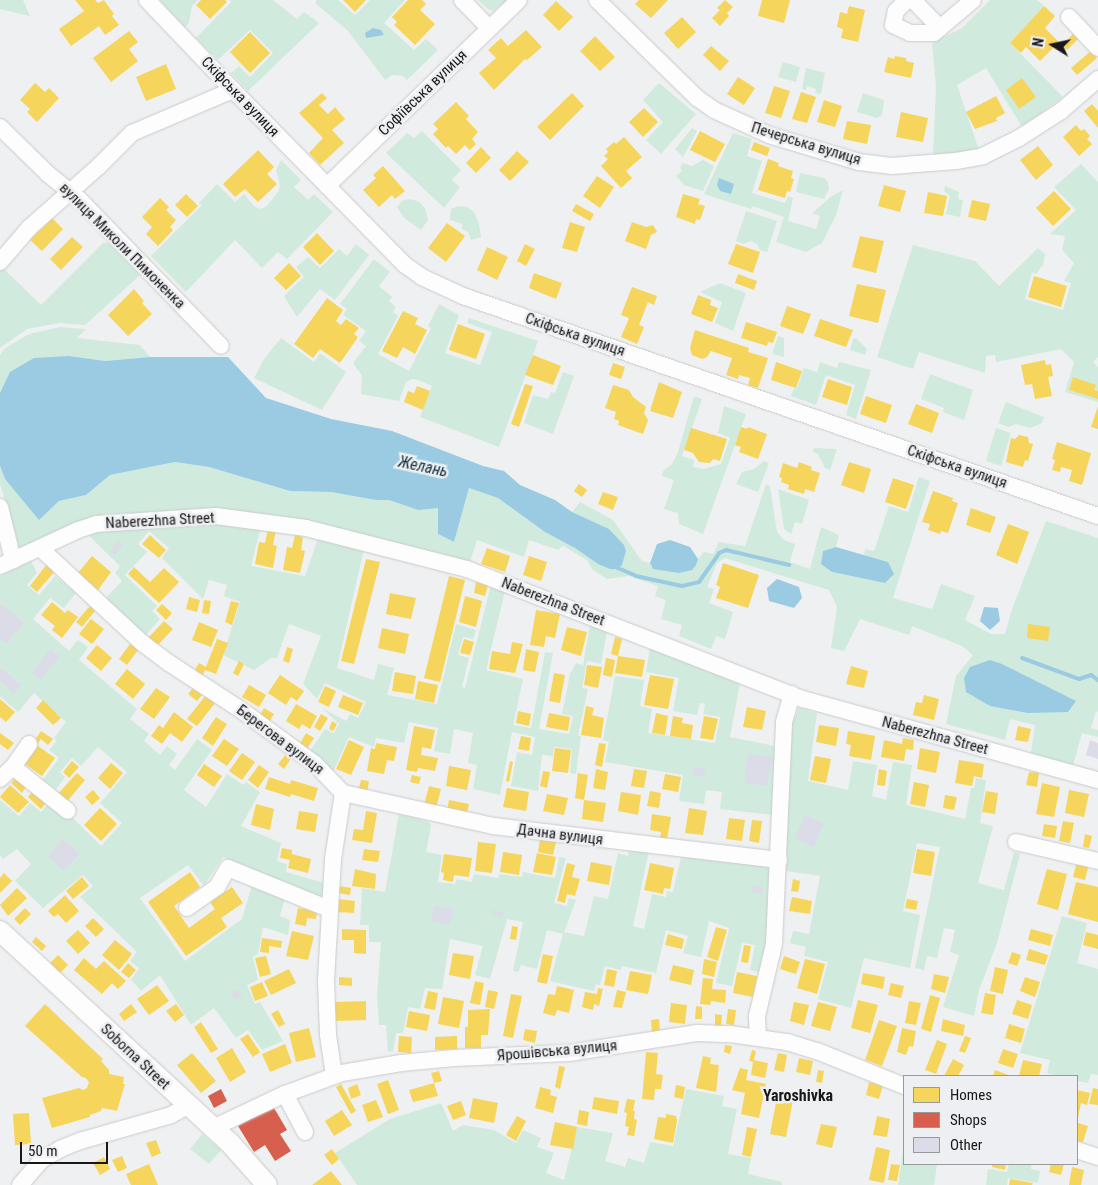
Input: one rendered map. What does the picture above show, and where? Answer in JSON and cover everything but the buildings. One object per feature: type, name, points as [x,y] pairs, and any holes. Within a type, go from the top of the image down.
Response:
[{"type":"main road","name":"Soborna Street","points":[[0,931],[213,1128],[267,1185]]},
{"type":"street","name":"Скіфська вулиця","points":[[148,0],[233,90],[405,265],[422,277],[463,296],[1098,516]]},
{"type":"street","points":[[462,0],[489,28]]},
{"type":"street","name":"Софіївська вулиця","points":[[328,186],[519,0]]},
{"type":"street","name":"Печерська вулиця","points":[[597,0],[697,98],[714,110],[769,134],[859,162],[891,166],[956,161],[983,156],[1019,138],[1062,111],[1098,79]]},
{"type":"street","points":[[907,0],[896,12],[893,24],[910,32],[934,33],[973,0]]},
{"type":"street","points":[[913,0],[940,28]]},
{"type":"street","points":[[1070,17],[1098,48]]},
{"type":"street","points":[[0,262],[29,228],[99,166],[132,132],[233,90]]},
{"type":"street","name":"вулиця Миколи Пимоненка","points":[[0,126],[48,174],[69,191],[221,346]]},
{"type":"street","points":[[0,507],[7,563]]},
{"type":"street","name":"Naberezhna Street","points":[[7,563],[78,530],[96,524],[161,518],[216,516],[306,528],[467,569],[792,694],[849,713],[1098,780]]},
{"type":"street","name":"Берегова вулиця","points":[[40,548],[140,642],[168,664],[240,710],[315,764],[344,793]]},
{"type":"street","points":[[758,1037],[757,1016],[774,944],[784,722],[792,694]]},
{"type":"street","points":[[0,779],[13,767],[29,744]]},
{"type":"street","points":[[13,767],[68,812]]},
{"type":"street","points":[[334,1075],[328,1035],[326,982],[329,908],[344,793]]},
{"type":"street","name":"Дачна вулиця","points":[[344,793],[509,828],[779,860]]},
{"type":"street","points":[[1016,842],[1098,861]]},
{"type":"street","points":[[186,908],[217,886],[228,868],[329,908]]},
{"type":"street","name":"Ярошівська вулиця","points":[[213,1128],[285,1094],[334,1075],[401,1063],[569,1053],[697,1032],[758,1037],[787,1042],[817,1051],[903,1086]]},
{"type":"street","points":[[285,1094],[305,1132]]},
{"type":"street","points":[[20,1185],[43,1160],[60,1149],[80,1141],[171,1116],[188,1106]]},
{"type":"street","points":[[1078,1150],[1098,1157]]},
{"type":"green space","points":[[0,0],[23,0],[30,16],[0,9]]},
{"type":"green space","points":[[160,0],[198,0],[192,6],[189,23],[185,28]]},
{"type":"green space","points":[[230,0],[273,0],[297,19],[304,12],[319,23],[248,91],[231,73],[239,66],[250,77],[273,53],[250,30],[218,60],[196,38],[231,2]]},
{"type":"green space","points":[[317,0],[338,0],[355,15],[370,0],[405,0],[384,23],[414,50],[426,39],[438,50],[407,80],[403,76],[392,75],[385,80],[348,31],[315,3]]},
{"type":"green space","points":[[478,0],[507,0],[493,11]]},
{"type":"green space","points":[[990,0],[1037,0],[1044,6],[1010,43],[1063,97],[1022,127],[986,68],[957,85],[979,150],[933,155],[936,86],[932,43],[962,28]]},
{"type":"green space","points":[[783,62],[800,67],[796,82],[778,77]]},
{"type":"green space","points":[[806,68],[825,73],[821,94],[815,93],[816,89],[807,86],[806,90],[802,89]]},
{"type":"green space","points":[[659,83],[696,114],[661,154],[646,140],[663,122],[643,100]]},
{"type":"green space","points":[[863,93],[884,100],[882,115],[877,118],[857,112]]},
{"type":"green space","points":[[692,128],[697,131],[683,157],[675,149]]},
{"type":"green space","points":[[422,131],[461,170],[452,180],[460,187],[444,208],[386,153],[407,133],[414,138]]},
{"type":"green space","points":[[733,133],[752,139],[747,156],[762,161],[752,193],[785,203],[788,196],[793,198],[788,221],[816,229],[820,216],[812,213],[832,196],[843,190],[836,215],[822,243],[806,252],[776,242],[784,217],[753,206],[751,209],[704,194]]},
{"type":"green space","points":[[281,160],[301,180],[294,187],[308,200],[314,194],[333,212],[287,259],[278,252],[262,268],[235,240],[186,292],[151,256],[202,205],[199,203],[217,184],[235,202],[244,194],[255,207],[261,209],[267,206],[278,192],[280,185],[276,170]]},
{"type":"green space","points":[[703,160],[714,166],[703,191],[684,185],[676,176],[682,171],[680,167],[683,163],[692,166]]},
{"type":"green space","points":[[1081,164],[1098,182],[1098,357],[1093,362],[1098,367],[1098,402],[1065,392],[1074,362],[1061,349],[996,362],[995,355],[986,356],[985,373],[919,352],[913,369],[877,357],[913,245],[975,261],[999,286],[1038,248],[1045,254],[1043,265],[1036,274],[1032,272],[1025,299],[1063,310],[1071,283],[1064,281],[1074,263],[1062,250],[1065,236],[1050,234],[1076,210],[1054,187]]},
{"type":"green space","points":[[800,173],[824,178],[828,182],[829,189],[824,199],[796,192]]},
{"type":"green space","points":[[945,186],[959,192],[958,199],[963,200],[960,217],[946,214],[950,196],[944,191]]},
{"type":"green space","points":[[408,199],[418,201],[425,208],[428,220],[421,230],[404,218],[397,207],[402,201]]},
{"type":"green space","points":[[458,206],[467,207],[474,212],[479,224],[481,237],[471,240],[468,232],[462,229],[462,224],[450,220],[451,209]]},
{"type":"green space","points":[[746,211],[777,221],[767,252],[760,250],[757,244],[752,241],[743,244],[736,241]]},
{"type":"green space","points":[[103,243],[111,243],[141,273],[139,276],[85,325],[59,323],[27,329],[0,348],[0,265],[41,305]]},
{"type":"green space","points":[[356,244],[369,255],[335,300],[320,289],[297,317],[284,296],[304,277],[296,267],[308,257],[320,268],[339,249],[347,256]]},
{"type":"green space","points":[[374,259],[390,272],[379,286],[392,297],[389,301],[396,307],[393,312],[398,316],[378,354],[409,371],[431,328],[428,326],[439,304],[459,315],[445,353],[480,365],[492,332],[467,323],[469,318],[538,341],[499,447],[420,417],[432,386],[418,380],[412,379],[406,382],[399,401],[361,394],[362,376],[353,363],[366,346],[359,341],[366,331],[343,315],[347,309],[340,304]]},
{"type":"green space","points":[[720,283],[746,293],[733,331],[715,323],[722,302],[700,292]]},
{"type":"green space","points":[[60,327],[86,329],[77,338],[140,345],[150,357],[105,361],[69,356],[0,393],[0,355],[4,349],[29,334]]},
{"type":"green space","points":[[778,336],[784,338],[784,357],[772,354]]},
{"type":"green space","points":[[281,338],[314,362],[320,353],[346,372],[322,410],[254,378],[264,359]]},
{"type":"green space","points":[[856,338],[867,349],[865,355],[850,350],[853,339]]},
{"type":"green space","points":[[820,362],[837,368],[839,362],[871,370],[856,419],[846,415],[855,385],[826,375],[816,405],[791,396],[794,388],[797,388],[804,368],[817,372]]},
{"type":"green space","points":[[563,372],[574,376],[553,434],[524,423],[533,395],[548,399],[551,392],[555,393]]},
{"type":"green space","points":[[930,374],[973,390],[964,420],[943,412],[944,408],[921,399]]},
{"type":"green space","points":[[694,396],[702,399],[682,456],[694,460],[693,467],[704,469],[721,464],[730,438],[718,433],[724,406],[746,414],[703,534],[679,524],[678,513],[664,509],[674,480],[662,476],[663,471],[672,464],[678,452]]},
{"type":"green space","points":[[1006,402],[1044,417],[1042,423],[1030,428],[1016,424],[1009,427],[998,423]]},
{"type":"green space","points":[[996,428],[1011,433],[1001,466],[986,461]]},
{"type":"green space","points":[[814,448],[837,449],[830,470],[825,468],[818,454],[813,452]]},
{"type":"green space","points":[[764,461],[769,463],[758,492],[736,484],[742,472],[754,469]]},
{"type":"green space","points":[[175,462],[209,467],[290,491],[331,492],[376,500],[389,500],[418,510],[438,508],[438,534],[454,542],[469,488],[498,498],[545,532],[576,548],[598,564],[617,569],[622,565],[626,551],[609,529],[572,512],[580,502],[613,520],[642,561],[650,563],[653,569],[696,565],[704,552],[713,554],[719,542],[745,546],[766,484],[770,486],[777,532],[784,540],[795,544],[790,562],[810,569],[821,527],[839,535],[836,547],[823,551],[832,572],[885,583],[888,562],[864,555],[865,549],[874,551],[889,506],[908,512],[919,477],[930,481],[893,598],[932,609],[941,584],[975,596],[965,620],[991,634],[1005,634],[1011,612],[1046,521],[1098,538],[1098,712],[1096,711],[1091,728],[1098,730],[1098,737],[1082,733],[1072,769],[1030,759],[1035,725],[1010,719],[1005,740],[946,724],[956,676],[973,655],[962,646],[912,626],[909,635],[860,619],[844,651],[831,648],[837,607],[829,590],[725,558],[717,563],[707,587],[714,589],[709,603],[733,612],[725,639],[716,636],[711,649],[679,636],[682,625],[661,619],[666,600],[655,596],[658,586],[629,576],[607,579],[593,570],[587,560],[563,546],[558,550],[529,540],[524,557],[477,540],[469,565],[307,524],[161,515],[20,550],[0,484],[0,466],[5,479],[39,519],[59,501],[86,495],[110,475]]},
{"type":"green space","points":[[778,489],[809,500],[802,524],[795,522],[791,534],[784,529]]},
{"type":"green space","points":[[215,521],[261,527],[251,566],[305,576],[318,538],[364,549],[337,668],[374,680],[378,664],[394,668],[387,695],[437,704],[456,624],[476,630],[473,639],[463,637],[458,655],[469,658],[462,687],[465,688],[491,585],[505,591],[486,670],[523,679],[513,725],[531,728],[545,652],[553,653],[539,729],[569,734],[573,716],[562,714],[570,674],[576,663],[583,665],[590,625],[607,631],[601,664],[587,661],[582,688],[588,689],[578,736],[581,736],[576,774],[570,773],[572,749],[554,747],[553,756],[542,755],[538,791],[511,786],[517,752],[532,755],[535,737],[512,732],[500,795],[473,789],[477,765],[468,763],[473,733],[454,729],[450,754],[434,751],[438,728],[409,722],[404,743],[376,738],[374,747],[349,737],[333,772],[308,754],[325,729],[334,733],[339,724],[322,708],[346,721],[350,714],[358,718],[366,702],[325,683],[317,699],[303,684],[321,636],[289,624],[277,658],[271,658],[254,670],[223,655],[240,602],[224,596],[227,585],[209,580],[203,599],[162,558],[169,548],[149,531],[138,544],[147,552],[125,575],[157,606],[152,611],[160,619],[143,638],[102,602],[122,581],[115,573],[120,566],[85,532]]},
{"type":"green space","points":[[31,561],[37,573],[27,585],[39,595],[55,576],[76,593],[64,608],[50,598],[33,619],[69,651],[78,640],[88,647],[79,660],[137,709],[130,719],[149,734],[144,741],[160,755],[167,746],[177,754],[169,765],[175,770],[197,739],[212,750],[184,790],[206,807],[227,774],[243,785],[246,782],[260,792],[241,826],[281,843],[277,861],[287,864],[286,872],[324,883],[322,897],[223,857],[204,886],[188,865],[140,898],[185,961],[242,919],[252,885],[285,898],[280,916],[290,920],[288,935],[263,927],[258,954],[253,957],[258,980],[247,985],[255,1004],[260,1002],[283,1041],[262,1050],[248,1030],[236,1038],[214,1008],[191,1025],[160,975],[141,991],[131,980],[139,968],[130,961],[137,952],[80,897],[93,886],[83,875],[43,908],[15,881],[31,864],[17,849],[3,859],[0,855],[0,800],[19,816],[30,803],[41,812],[50,802],[72,817],[101,846],[122,823],[100,803],[127,772],[98,747],[81,766],[72,758],[60,772],[65,777],[56,789],[43,780],[59,758],[49,750],[57,741],[54,738],[66,722],[34,693],[18,712],[0,696],[0,576]]},
{"type":"green space","points":[[650,648],[740,683],[730,737],[775,746],[774,815],[720,809],[722,792],[706,790],[704,804],[679,801],[683,775],[605,762],[609,742],[603,740],[615,676],[644,680],[640,706],[652,709],[648,733],[715,743],[720,717],[703,714],[705,704],[700,703],[697,715],[673,711],[679,678],[646,672]]},
{"type":"green space","points":[[799,708],[817,713],[808,781],[848,790],[853,761],[877,765],[872,796],[886,800],[893,762],[912,765],[906,805],[965,819],[971,788],[974,788],[976,778],[986,780],[980,823],[993,826],[978,883],[1004,890],[1014,852],[1020,854],[997,943],[979,990],[974,1016],[943,1007],[959,955],[950,952],[955,930],[944,928],[937,958],[927,956],[924,970],[915,968],[940,847],[917,843],[903,911],[920,915],[910,968],[864,958],[851,1008],[818,999],[828,962],[804,956],[806,947],[790,943],[793,931],[809,934],[820,876],[786,871],[791,726]]},
{"type":"green space","points":[[399,814],[429,822],[431,826],[426,852],[442,855],[438,882],[455,884],[457,879],[472,882],[474,874],[498,878],[499,874],[522,877],[523,872],[555,878],[559,857],[566,858],[554,903],[567,906],[569,898],[576,900],[564,932],[584,936],[594,896],[608,899],[618,853],[628,856],[629,848],[649,851],[633,926],[644,929],[652,894],[666,897],[667,891],[673,892],[681,857],[773,865],[768,948],[762,973],[750,970],[755,945],[742,943],[732,986],[716,983],[729,928],[709,921],[701,957],[683,953],[688,936],[666,930],[656,973],[622,966],[621,970],[605,966],[600,985],[596,984],[594,991],[550,981],[563,934],[547,930],[537,969],[521,965],[518,972],[513,971],[523,922],[507,919],[490,979],[475,975],[483,946],[450,939],[442,989],[425,988],[420,1009],[408,1007],[403,1033],[396,1033],[393,1051],[388,1052],[386,1025],[379,1025],[377,996],[381,942],[369,942],[369,925],[360,925],[362,888],[385,892]]},
{"type":"green space","points":[[1062,916],[1087,923],[1077,963],[1098,969],[1098,1075],[1091,1074],[1088,1083],[1078,1081],[1078,1075],[1047,1073],[1050,1060],[1020,1053]]},
{"type":"green space","points":[[686,1089],[724,1096],[722,1106],[737,1109],[728,1154],[751,1158],[748,1174],[782,1182],[782,1185],[357,1185],[335,1153],[390,1119],[441,1103],[453,1131],[463,1125],[494,1130],[516,1143],[523,1130],[541,1138],[537,1147],[554,1153],[546,1173],[564,1180],[577,1127],[613,1133],[605,1161],[625,1167],[628,1158],[644,1163],[650,1142],[673,1146]]},
{"type":"green space","points":[[202,1134],[221,1150],[209,1164],[190,1149]]},
{"type":"green space","points":[[903,1152],[903,1165],[937,1165],[934,1185],[898,1185]]},
{"type":"green space","points":[[1009,1165],[1031,1165],[1031,1169],[1040,1171],[1038,1183],[1008,1178],[1007,1185],[986,1185],[988,1169],[1007,1172]]},
{"type":"water","points":[[373,28],[381,30],[384,35],[366,38],[365,33]]},
{"type":"water","points":[[719,178],[734,184],[731,194],[720,191],[717,185]]},
{"type":"water","points":[[69,356],[105,361],[150,357],[228,357],[266,398],[331,419],[392,431],[483,466],[504,471],[520,485],[555,500],[572,512],[609,529],[624,545],[626,551],[622,565],[617,569],[610,569],[598,564],[575,548],[545,532],[498,498],[469,488],[454,542],[438,534],[438,508],[418,510],[389,500],[376,500],[331,492],[290,491],[209,467],[175,462],[110,475],[86,495],[59,501],[39,520],[5,479],[0,466],[0,393],[10,372],[34,358]]},
{"type":"water","points":[[670,540],[690,547],[698,559],[692,570],[679,573],[653,569],[650,563],[657,544]]},
{"type":"water","points":[[836,547],[888,562],[894,574],[885,583],[832,572],[821,564],[823,551]]},
{"type":"water","points":[[777,579],[799,587],[802,598],[794,608],[769,601],[767,588]]},
{"type":"water","points":[[984,607],[998,608],[1000,621],[990,630],[980,621]]},
{"type":"water","points":[[990,660],[1002,664],[1076,701],[1068,712],[1028,713],[990,706],[966,692],[964,678],[970,667]]},
{"type":"waterway","name":"Желань","points":[[613,566],[636,576],[682,586],[699,582],[719,553],[726,550],[789,565]]},
{"type":"waterway","name":"Желань","points":[[1022,658],[1079,679],[1091,675],[1098,680]]},
{"type":"district","name":"Yaroshivka","points":[[798,1096]]}]
